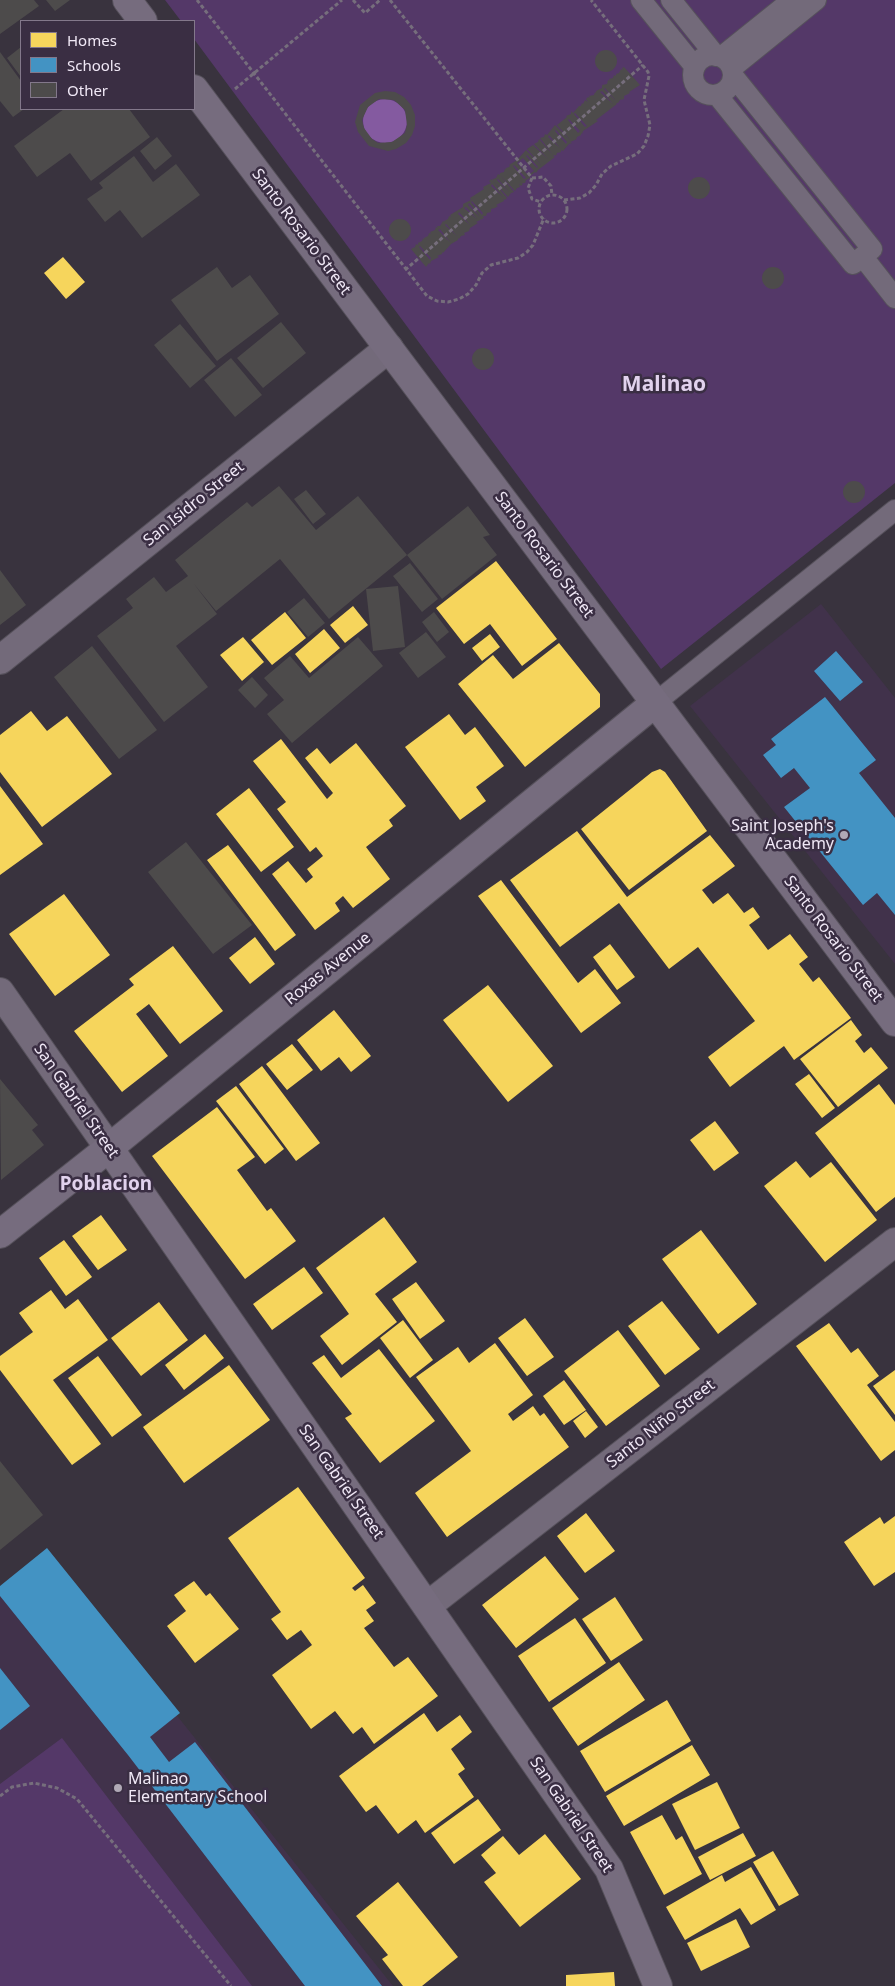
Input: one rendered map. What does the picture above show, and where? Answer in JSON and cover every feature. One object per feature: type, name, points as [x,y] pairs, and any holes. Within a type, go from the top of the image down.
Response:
[{"type":"main road","points":[[127,0],[142,20]]},
{"type":"main road","name":"Santo Rosario Street","points":[[202,99],[895,1022]]},
{"type":"main road","name":"Roxas Avenue","points":[[0,1234],[109,1148],[656,703]]},
{"type":"main road","name":"San Gabriel Street","points":[[109,1148],[610,1869],[658,1986]]},
{"type":"street","name":"San Isidro Street","points":[[0,660],[389,348]]},
{"type":"street","name":"San Gabriel Street","points":[[0,992],[109,1148]]},
{"type":"street","name":"Santo Niño Street","points":[[427,1606],[895,1242]]},
{"type":"lane","points":[[641,0],[695,67]]},
{"type":"lane","points":[[671,0],[726,65],[872,249],[853,264],[717,95]]},
{"type":"lane","points":[[726,65],[792,0]]},
{"type":"lane","points":[[726,65],[816,0]]},
{"type":"lane","points":[[703,58],[726,65],[728,89],[717,95],[711,95],[700,90],[694,79],[695,67],[703,58]]},
{"type":"lane","points":[[863,257],[895,298]]},
{"type":"lane","points":[[656,703],[895,510]]},
{"type":"path","points":[[197,0],[427,296],[437,301],[459,300],[468,294],[476,285],[482,273],[491,265],[518,258],[527,252],[533,245],[544,218]]},
{"type":"path","points":[[202,99],[254,74],[342,0]]},
{"type":"path","points":[[353,0],[364,13],[380,0]]},
{"type":"path","points":[[390,0],[532,178]]},
{"type":"path","points":[[564,200],[580,198],[589,193],[602,174],[611,166],[637,154],[644,146],[650,125],[644,100],[649,76],[643,65],[591,0]]},
{"type":"path","points":[[406,270],[643,65]]},
{"type":"path","points":[[532,178],[543,177],[551,186],[552,195]]},
{"type":"path","points":[[532,178],[528,188],[532,199],[541,202]]},
{"type":"path","points":[[552,195],[564,200],[567,207],[563,219],[551,222],[544,218],[539,211],[541,202],[552,195]]},
{"type":"path","points":[[0,1796],[12,1787],[34,1783],[57,1788],[77,1799],[231,1986]]},
{"type":"shaded area","points":[[165,0],[895,0],[895,483],[661,669],[195,40],[195,20],[180,20]]},
{"type":"shaded area","points":[[389,99],[401,105],[406,112],[406,130],[401,137],[394,142],[381,143],[373,140],[366,133],[363,117],[366,109],[373,102]]},
{"type":"shaded area","name":"Saint Joseph's Academy","points":[[821,604],[895,698],[895,964],[690,706]]},
{"type":"shaded area","name":"Malinao Elementary School","points":[[47,1553],[393,1986],[0,1986],[0,1591]]},
{"type":"shaded area","points":[[62,1738],[252,1986],[0,1986],[0,1784]]},
{"type":"building: Homes","points":[[63,257],[85,282],[66,299],[44,273]]},
{"type":"building: Homes","points":[[496,561],[557,639],[522,666],[490,624],[464,644],[436,608]]},
{"type":"building: Homes","points":[[353,606],[368,625],[345,643],[330,625]]},
{"type":"building: Homes","points":[[285,612],[306,638],[272,665],[251,640]]},
{"type":"building: Homes","points":[[324,629],[340,648],[310,673],[295,654]]},
{"type":"building: Homes","points":[[490,634],[500,647],[482,661],[472,648]]},
{"type":"building: Homes","points":[[243,637],[264,662],[242,681],[220,655]]},
{"type":"building: Homes","points":[[559,643],[600,694],[600,707],[525,767],[458,684],[493,655],[513,679]]},
{"type":"building: Homes","points":[[31,711],[47,731],[67,716],[112,774],[42,827],[0,772],[0,735]]},
{"type":"building: Homes","points":[[449,714],[465,735],[475,727],[504,766],[476,787],[486,801],[460,820],[405,747]]},
{"type":"building: Homes","points":[[281,739],[327,799],[333,793],[305,758],[317,748],[330,764],[356,743],[406,806],[389,820],[393,826],[366,847],[390,879],[353,908],[343,896],[335,903],[340,911],[315,930],[272,874],[288,861],[306,883],[313,877],[307,869],[323,856],[316,847],[310,852],[277,809],[286,802],[253,761]]},
{"type":"building: Homes","points":[[660,769],[665,772],[707,831],[629,890],[581,829],[652,772]]},
{"type":"building: Homes","points":[[0,786],[43,844],[0,875]]},
{"type":"building: Homes","points":[[249,788],[294,847],[261,872],[216,814]]},
{"type":"building: Homes","points":[[577,831],[627,897],[710,835],[735,866],[702,890],[713,904],[728,893],[744,913],[753,907],[760,917],[749,925],[768,950],[790,934],[808,957],[799,964],[813,982],[819,977],[851,1018],[794,1060],[784,1046],[730,1087],[708,1057],[755,1021],[698,947],[669,969],[619,903],[560,947],[510,880]]},
{"type":"building: Homes","points":[[228,845],[296,935],[275,951],[207,860]]},
{"type":"building: Homes","points":[[501,880],[578,983],[595,969],[621,1003],[581,1033],[478,896]]},
{"type":"building: Homes","points":[[64,894],[110,955],[55,996],[9,934]]},
{"type":"building: Homes","points":[[255,937],[275,964],[250,984],[229,958]]},
{"type":"building: Homes","points":[[610,944],[635,977],[617,990],[593,957]]},
{"type":"building: Homes","points":[[173,946],[223,1011],[180,1044],[149,1004],[136,1014],[168,1056],[122,1092],[74,1031],[134,985],[129,979]]},
{"type":"building: Homes","points":[[488,985],[553,1066],[508,1102],[443,1020]]},
{"type":"building: Homes","points":[[334,1010],[371,1056],[351,1072],[339,1057],[321,1071],[297,1040]]},
{"type":"building: Homes","points":[[851,1020],[862,1035],[855,1041],[864,1053],[871,1047],[888,1068],[838,1107],[800,1059]]},
{"type":"building: Homes","points":[[292,1044],[313,1070],[287,1090],[266,1064]]},
{"type":"building: Homes","points":[[262,1066],[320,1143],[296,1161],[239,1084]]},
{"type":"building: Homes","points":[[809,1074],[835,1108],[822,1118],[795,1084]]},
{"type":"building: Homes","points":[[879,1084],[895,1105],[895,1197],[876,1212],[815,1133]]},
{"type":"building: Homes","points":[[236,1086],[284,1149],[265,1164],[216,1101]]},
{"type":"building: Homes","points":[[217,1107],[255,1157],[237,1170],[267,1211],[271,1208],[296,1241],[245,1279],[152,1156]]},
{"type":"building: Homes","points":[[715,1121],[739,1153],[714,1171],[690,1140]]},
{"type":"building: Homes","points":[[796,1161],[810,1178],[831,1162],[877,1220],[825,1262],[764,1186]]},
{"type":"building: Homes","points":[[101,1215],[127,1250],[98,1270],[72,1236]]},
{"type":"building: Homes","points":[[384,1217],[417,1262],[375,1294],[397,1322],[342,1365],[320,1336],[349,1314],[316,1268]]},
{"type":"building: Homes","points":[[701,1230],[757,1304],[718,1334],[662,1259]]},
{"type":"building: Homes","points":[[64,1240],[92,1277],[66,1296],[39,1258]]},
{"type":"building: Homes","points":[[304,1267],[323,1293],[272,1330],[253,1304]]},
{"type":"building: Homes","points":[[416,1282],[445,1321],[420,1339],[392,1299]]},
{"type":"building: Homes","points":[[51,1290],[65,1309],[78,1299],[108,1340],[53,1380],[101,1444],[72,1465],[0,1370],[0,1356],[33,1332],[19,1313]]},
{"type":"building: Homes","points":[[662,1301],[700,1349],[665,1375],[628,1326]]},
{"type":"building: Homes","points":[[159,1302],[188,1340],[141,1376],[111,1338]]},
{"type":"building: Homes","points":[[525,1318],[554,1357],[527,1376],[498,1338]]},
{"type":"building: Homes","points":[[403,1320],[433,1360],[410,1378],[380,1338]]},
{"type":"building: Homes","points":[[829,1323],[851,1353],[858,1348],[879,1376],[867,1385],[895,1422],[895,1450],[881,1461],[796,1346]]},
{"type":"building: Homes","points":[[618,1330],[660,1386],[606,1426],[564,1371]]},
{"type":"building: Homes","points":[[205,1334],[224,1358],[184,1390],[165,1365]]},
{"type":"building: Homes","points":[[495,1343],[533,1395],[508,1414],[513,1421],[533,1406],[540,1416],[544,1413],[569,1447],[447,1537],[415,1493],[471,1451],[416,1377],[458,1347],[469,1363]]},
{"type":"building: Homes","points":[[379,1349],[435,1421],[380,1463],[345,1418],[352,1414],[312,1363],[324,1355],[341,1378]]},
{"type":"building: Homes","points":[[98,1356],[142,1415],[112,1437],[68,1378]]},
{"type":"building: Homes","points":[[229,1365],[270,1420],[184,1483],[143,1427]]},
{"type":"building: Homes","points":[[895,1370],[895,1415],[873,1386]]},
{"type":"building: Homes","points":[[564,1380],[586,1410],[564,1425],[543,1396]]},
{"type":"building: Homes","points":[[586,1411],[598,1427],[585,1438],[573,1421]]},
{"type":"building: Homes","points":[[298,1487],[365,1578],[352,1588],[355,1591],[363,1585],[376,1603],[366,1610],[374,1621],[364,1628],[394,1667],[408,1657],[438,1696],[374,1744],[362,1727],[353,1734],[335,1711],[311,1729],[272,1675],[312,1645],[301,1630],[287,1640],[271,1619],[281,1612],[228,1538]]},
{"type":"building: Homes","points":[[586,1513],[615,1551],[585,1573],[557,1536]]},
{"type":"building: Homes","points":[[895,1516],[895,1572],[874,1586],[844,1542],[880,1517],[884,1524]]},
{"type":"building: Homes","points":[[545,1556],[579,1599],[516,1648],[482,1605]]},
{"type":"building: Homes","points":[[194,1581],[206,1596],[210,1593],[239,1629],[195,1663],[167,1626],[186,1611],[174,1595]]},
{"type":"building: Homes","points":[[615,1597],[643,1640],[611,1661],[582,1619]]},
{"type":"building: Homes","points":[[575,1618],[606,1663],[549,1702],[518,1656]]},
{"type":"building: Homes","points":[[619,1662],[645,1700],[578,1746],[552,1708]]},
{"type":"building: Homes","points":[[667,1700],[691,1741],[605,1792],[580,1751]]},
{"type":"building: Homes","points":[[424,1713],[437,1732],[460,1715],[472,1732],[451,1749],[465,1769],[458,1774],[474,1797],[425,1833],[416,1820],[398,1834],[376,1805],[366,1812],[339,1776]]},
{"type":"building: Homes","points":[[692,1745],[710,1775],[624,1826],[606,1796]]},
{"type":"building: Homes","points":[[717,1782],[740,1828],[695,1850],[672,1804]]},
{"type":"building: Homes","points":[[478,1799],[501,1830],[454,1864],[431,1833]]},
{"type":"building: Homes","points":[[662,1815],[676,1840],[682,1836],[702,1874],[664,1895],[630,1832]]},
{"type":"building: Homes","points":[[743,1833],[756,1856],[710,1880],[698,1857]]},
{"type":"building: Homes","points":[[545,1834],[581,1879],[520,1927],[484,1882],[496,1873],[481,1855],[503,1836],[519,1855]]},
{"type":"building: Homes","points":[[773,1851],[799,1895],[779,1906],[753,1862]]},
{"type":"building: Homes","points":[[751,1867],[776,1910],[751,1925],[740,1908],[685,1940],[666,1907],[722,1875],[725,1882]]},
{"type":"building: Homes","points":[[398,1882],[458,1957],[422,1986],[403,1986],[382,1959],[388,1955],[356,1916]]},
{"type":"building: Homes","points":[[736,1919],[750,1947],[701,1971],[687,1943]]},
{"type":"building: Homes","points":[[614,1972],[615,1986],[566,1986],[566,1975]]},
{"type":"building: Schools","points":[[836,651],[863,682],[840,701],[814,671]]},
{"type":"building: Schools","points":[[825,697],[876,760],[859,773],[895,818],[895,915],[877,893],[863,905],[784,807],[810,788],[794,768],[781,778],[763,755],[776,745],[771,739]]},
{"type":"building: Schools","points":[[47,1548],[180,1713],[150,1737],[169,1762],[195,1742],[382,1986],[305,1986],[128,1755],[0,1596],[0,1586]]},
{"type":"building: Schools","points":[[0,1668],[30,1706],[0,1730]]},
{"type":"building: Other","points":[[0,0],[34,0],[39,6],[0,34]]},
{"type":"building: Other","points":[[46,0],[70,0],[55,11]]},
{"type":"building: Other","points":[[20,48],[20,76],[7,58]]},
{"type":"building: Other","points":[[602,50],[610,50],[617,57],[617,65],[610,72],[602,72],[595,65],[595,57]]},
{"type":"building: Other","points":[[0,52],[20,80],[20,110],[23,110],[13,117],[0,101]]},
{"type":"building: Other","points":[[624,67],[640,85],[596,120],[598,121],[583,131],[576,140],[574,139],[570,142],[572,143],[563,151],[561,150],[556,156],[553,156],[555,157],[530,176],[525,183],[522,183],[521,186],[519,184],[520,187],[515,191],[501,176],[514,192],[508,197],[494,182],[507,198],[491,209],[491,212],[483,216],[484,218],[476,222],[478,223],[464,233],[465,235],[458,238],[426,267],[411,249],[416,244],[418,245],[423,238],[424,240],[429,233],[431,234],[430,232],[435,230],[436,227],[438,228],[437,226],[440,226],[443,221],[445,222],[449,216],[451,217],[450,215],[463,207],[463,204],[471,200],[470,198],[484,189],[483,187],[491,183],[489,181],[492,179],[493,181],[498,174],[500,175],[500,173],[504,172],[505,168],[506,170],[526,150],[541,165],[527,149],[533,145],[548,159],[534,144],[539,139],[553,155],[540,138],[544,137],[545,134],[547,135],[555,125],[570,140],[557,125],[566,116],[571,114],[571,111],[573,113],[581,106],[585,100],[588,102],[586,99],[590,98],[589,96],[594,95],[596,91],[602,88],[602,85],[607,84],[608,80],[610,81],[609,79],[613,78],[614,75],[616,76],[621,69],[623,70],[622,68]],"holes":[[[602,91],[613,104],[600,92]],[[575,113],[587,126],[585,127],[574,114]],[[569,119],[580,131],[578,133],[568,120]],[[556,130],[567,142],[566,144],[555,131]],[[549,135],[560,148],[548,137]],[[527,155],[537,168],[526,156]],[[523,158],[534,171],[528,175],[517,163]],[[514,165],[526,178],[524,179]],[[492,184],[503,197],[491,186]],[[472,201],[483,213],[482,215],[471,202]],[[469,203],[480,217],[468,205]],[[466,207],[477,219],[464,208]],[[459,212],[470,225],[458,214]],[[440,229],[450,242],[438,230]],[[419,247],[431,258],[430,260]]]},
{"type":"building: Other","points":[[395,92],[404,97],[411,105],[415,115],[415,126],[412,135],[406,143],[396,149],[388,151],[369,146],[358,132],[355,122],[360,105],[375,93]],"holes":[[[379,99],[394,100],[405,110],[407,125],[405,133],[392,142],[378,143],[372,139],[364,128],[362,120],[368,107]]]},
{"type":"building: Other","points":[[63,110],[130,110],[150,137],[91,181],[70,153],[37,177],[14,146]]},
{"type":"building: Other","points":[[157,137],[172,156],[155,170],[140,151]]},
{"type":"building: Other","points":[[134,156],[153,182],[176,164],[200,195],[142,238],[120,210],[105,222],[87,199],[103,188],[99,183]]},
{"type":"building: Other","points":[[695,177],[703,177],[710,184],[710,192],[703,199],[695,199],[688,192],[688,184]]},
{"type":"building: Other","points":[[396,219],[404,219],[411,226],[411,234],[404,241],[396,241],[389,234],[389,226]]},
{"type":"building: Other","points":[[217,267],[232,288],[250,275],[279,314],[217,361],[171,300]]},
{"type":"building: Other","points":[[769,267],[777,267],[784,274],[784,282],[777,289],[769,289],[762,282],[762,274]]},
{"type":"building: Other","points":[[281,322],[306,353],[263,388],[237,358]]},
{"type":"building: Other","points":[[180,324],[216,366],[190,388],[154,345]]},
{"type":"building: Other","points":[[479,348],[487,348],[494,355],[494,363],[487,370],[479,370],[472,363],[472,355]]},
{"type":"building: Other","points":[[231,358],[262,395],[235,417],[204,380]]},
{"type":"building: Other","points":[[850,481],[858,481],[865,488],[865,496],[858,503],[850,503],[843,496],[843,488]]},
{"type":"building: Other","points":[[279,486],[316,530],[358,496],[407,555],[329,619],[280,559],[216,611],[194,584],[217,614],[176,646],[208,687],[164,722],[97,636],[133,608],[126,599],[154,577],[166,592],[188,576],[175,560],[247,502],[252,507]]},
{"type":"building: Other","points":[[306,490],[326,514],[313,524],[294,499]]},
{"type":"building: Other","points":[[468,506],[490,535],[483,537],[497,555],[442,599],[407,555]]},
{"type":"building: Other","points":[[410,563],[438,599],[422,612],[393,576]]},
{"type":"building: Other","points":[[0,570],[26,605],[0,625]]},
{"type":"building: Other","points":[[398,586],[405,647],[373,651],[366,589]]},
{"type":"building: Other","points":[[304,598],[325,623],[308,637],[287,612]]},
{"type":"building: Other","points":[[434,612],[449,632],[437,642],[422,622]]},
{"type":"building: Other","points":[[426,632],[446,657],[418,678],[399,653]]},
{"type":"building: Other","points":[[358,637],[383,666],[292,743],[267,714],[284,700],[264,678],[290,656],[309,678]]},
{"type":"building: Other","points":[[92,646],[157,730],[119,759],[54,677]]},
{"type":"building: Other","points":[[252,677],[268,695],[255,708],[238,690]]},
{"type":"building: Other","points":[[186,842],[252,925],[213,954],[148,872]]},
{"type":"building: Other","points":[[0,1079],[38,1125],[32,1130],[44,1145],[1,1180]]},
{"type":"building: Other","points":[[0,1461],[43,1515],[0,1550]]},
{"type":"place","name":"Saint Joseph's Academy","points":[[844,835]]},
{"type":"place","name":"Malinao Elementary School","points":[[118,1788]]},
{"type":"district","name":"Malinao","points":[[664,385]]},
{"type":"district","name":"Poblacion","points":[[106,1185]]}]
